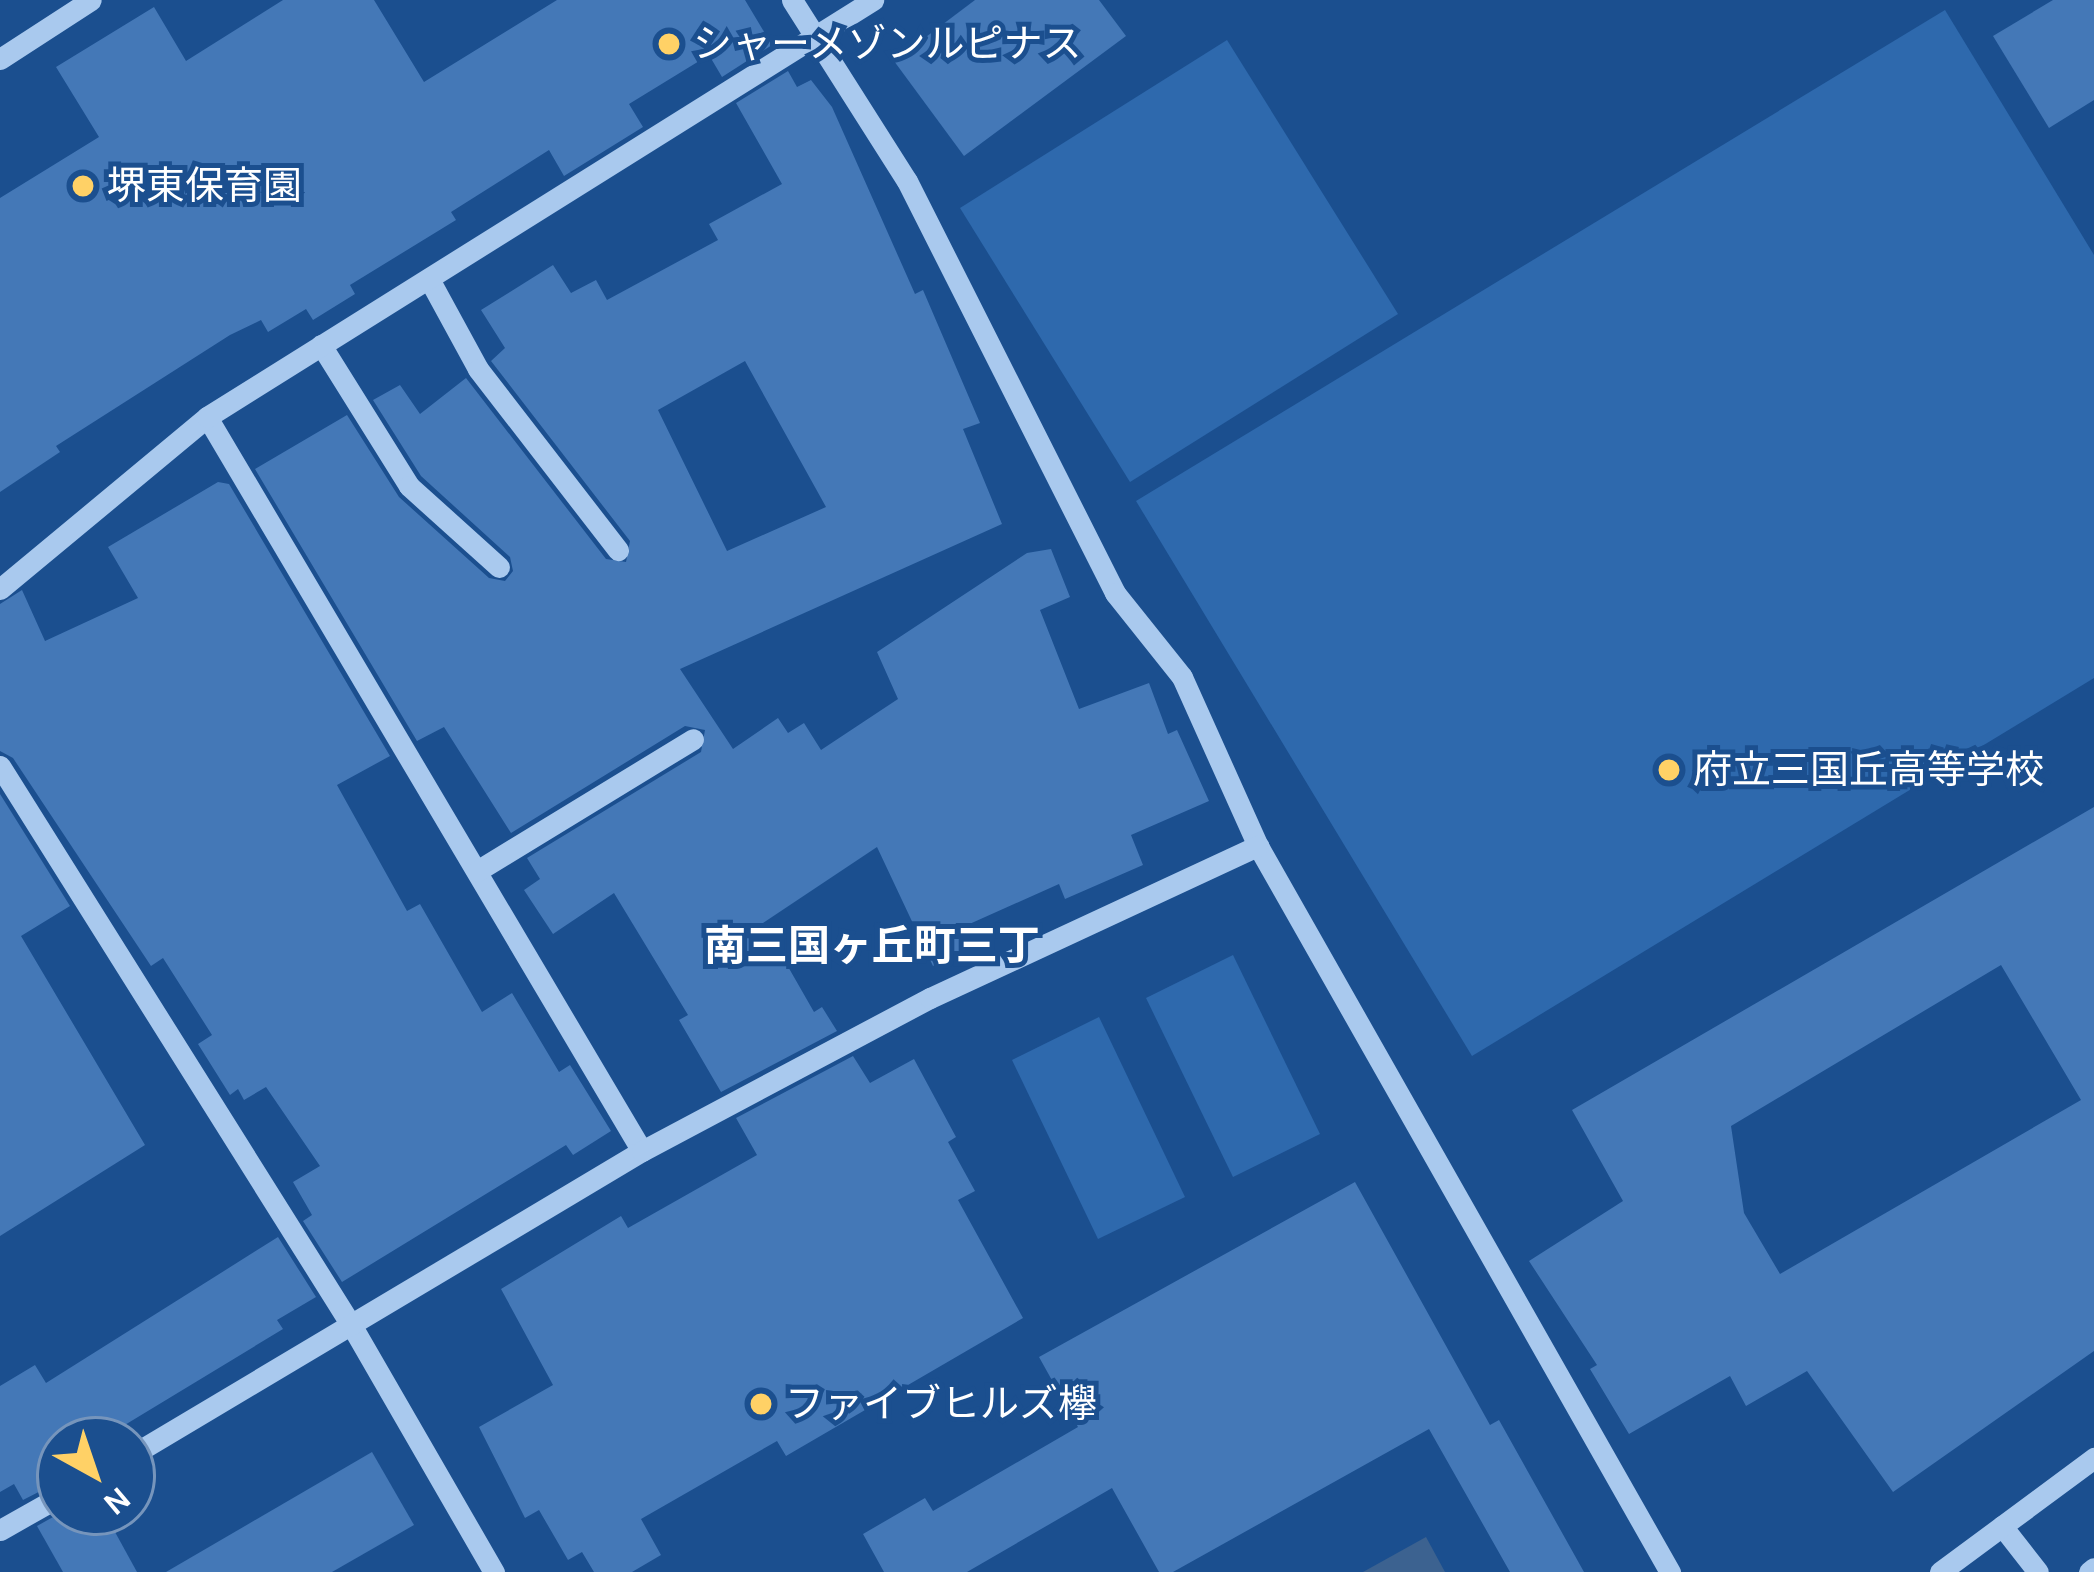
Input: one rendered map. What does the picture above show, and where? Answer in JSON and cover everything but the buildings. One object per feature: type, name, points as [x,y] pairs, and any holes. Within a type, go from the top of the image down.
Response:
[{"type":"street","points":[[0,59],[91,0]]},
{"type":"street","points":[[793,0],[907,181],[1115,592],[1182,676],[1258,846],[1670,1572]]},
{"type":"street","points":[[0,589],[207,417],[873,0]]},
{"type":"street","points":[[429,279],[478,369],[619,550]]},
{"type":"street","points":[[321,345],[409,486],[499,567]]},
{"type":"street","points":[[207,417],[643,1151]]},
{"type":"street","points":[[477,871],[693,739]]},
{"type":"street","points":[[0,766],[353,1328],[494,1572]]},
{"type":"street","points":[[156,1441],[643,1151],[930,998],[1258,846]]},
{"type":"street","points":[[1940,1572],[2094,1458]]},
{"type":"street","points":[[0,1530],[36,1510]]},
{"type":"street","points":[[2002,1526],[2038,1572]]},
{"type":"shaded area","points":[[1945,10],[2094,255],[2094,678],[1472,1056],[1136,501]]},
{"type":"shaded area","points":[[1227,40],[1398,314],[1130,482],[960,208]]},
{"type":"shaded area","points":[[1233,955],[1320,1134],[1233,1177],[1146,998]]},
{"type":"shaded area","points":[[1099,1017],[1185,1197],[1098,1239],[1012,1060]]},
{"type":"shaded area","points":[[1426,1537],[1445,1572],[1363,1572]]},
{"type":"place","name":"シャーメゾンルピナス","points":[[669,44]]},
{"type":"place","name":"堺東保育園","points":[[83,186]]},
{"type":"place","name":"府立三国丘高等学校","points":[[1669,770]]},
{"type":"place","name":"ファイブヒルズ欅","points":[[761,1404]]},
{"type":"district","name":"南三国ヶ丘町三丁","points":[[872,946]]}]
